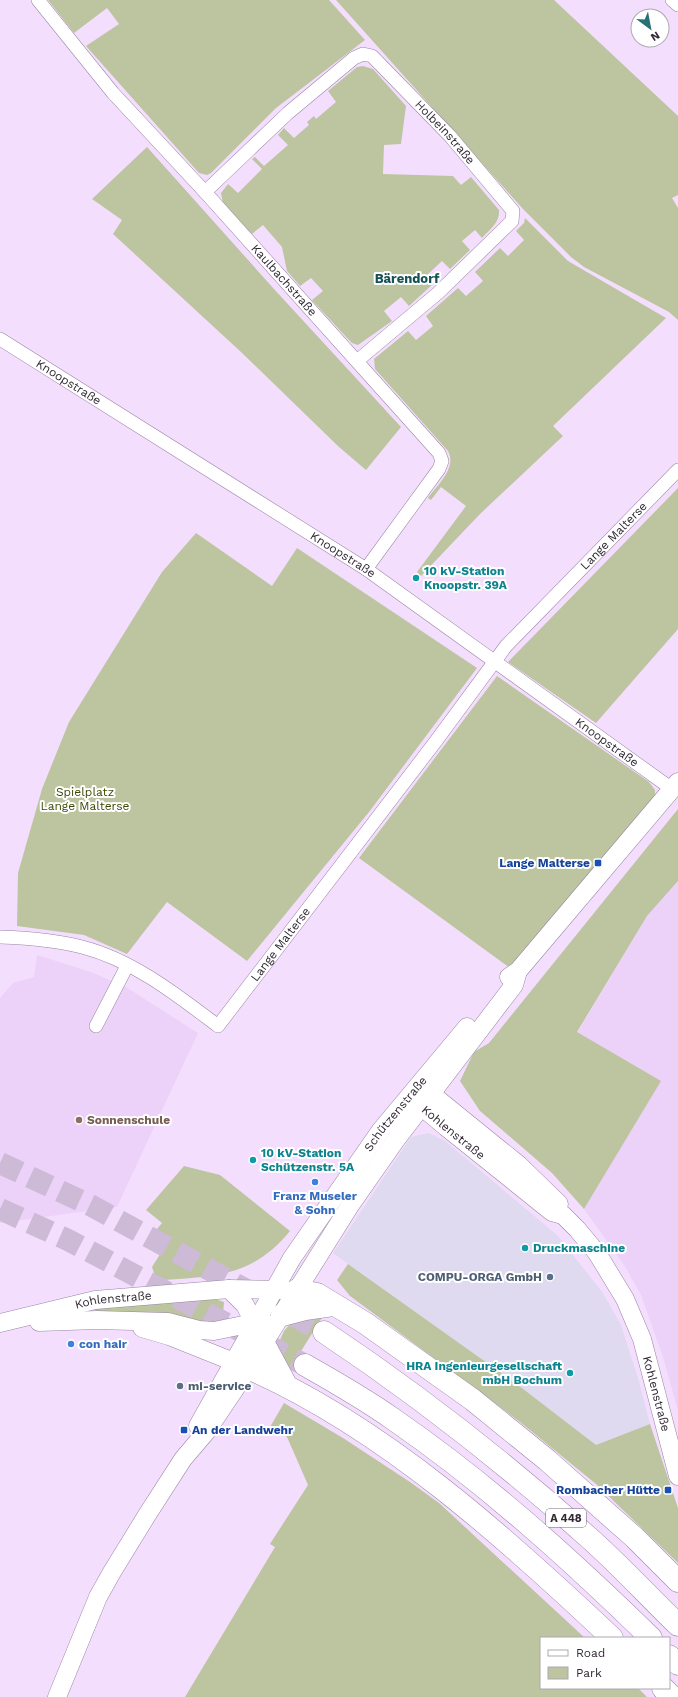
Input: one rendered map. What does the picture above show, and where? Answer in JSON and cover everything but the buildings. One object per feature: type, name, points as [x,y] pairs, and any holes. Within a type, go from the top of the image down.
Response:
[{"type":"highway","points":[[297,1290],[317,1294],[378,1332],[473,1400],[547,1460],[635,1538],[678,1581]]},
{"type":"highway","points":[[282,1315],[333,1304]]},
{"type":"highway","name":"A 448","points":[[324,1332],[391,1377],[441,1414],[519,1477],[588,1537],[678,1625]]},
{"type":"highway","points":[[264,1344],[286,1385]]},
{"type":"highway","points":[[241,1365],[286,1385],[377,1442],[437,1486],[497,1534],[611,1637]]},
{"type":"highway","name":"A 448","points":[[305,1365],[393,1419],[462,1470],[550,1542],[650,1637]]},
{"type":"highway","points":[[670,1657],[678,1664]]},
{"type":"highway","points":[[664,1689],[672,1697]]},
{"type":"street","name":"Kaulbachstraße","points":[[38,0],[113,93],[205,192],[439,453],[442,461],[435,474],[366,569]]},
{"type":"street","points":[[672,0],[678,5]]},
{"type":"street","name":"Holbeinstraße","points":[[205,192],[288,113],[354,58],[363,54],[372,56],[450,136],[513,211],[512,220],[438,293],[357,361]]},
{"type":"street","name":"Knoopstraße","points":[[0,339],[366,569],[494,661],[675,786]]},
{"type":"street","name":"Lange Malterse","points":[[0,937],[57,942],[83,947],[127,966],[175,993],[218,1026],[373,824],[506,646],[678,470]]},
{"type":"street","name":"Schützenstraße","points":[[297,1290],[351,1204],[422,1097],[506,979],[518,970],[675,786]]},
{"type":"street","points":[[96,1026],[127,966]]},
{"type":"street","name":"Schützenstraße","points":[[274,1289],[292,1258],[380,1130],[422,1097]]},
{"type":"street","name":"Kohlenstraße","points":[[422,1097],[519,1165],[560,1205],[563,1215],[597,1253],[625,1299],[642,1339],[678,1476]]},
{"type":"street","points":[[229,1289],[245,1305],[264,1344]]},
{"type":"street","name":"Kohlenstraße","points":[[0,1323],[95,1300],[229,1289],[274,1289]]},
{"type":"street","points":[[57,1697],[98,1597],[183,1459],[206,1432],[241,1365],[255,1323],[274,1289],[297,1290],[264,1344],[241,1365]]},
{"type":"street","points":[[255,1323],[282,1315]]},
{"type":"street","name":"Kohlenstraße","points":[[0,1323],[108,1321],[168,1322],[199,1330],[214,1331],[255,1323]]},
{"type":"street","name":"Kohlenstraße","points":[[108,1321],[169,1336],[241,1365]]},
{"type":"shaded area","points":[[678,881],[678,1411],[663,1357],[641,1295],[624,1265],[584,1209],[660,1081],[577,1033],[647,916]]},
{"type":"shaded area","name":"Sonnenschule","points":[[37,955],[91,972],[126,987],[198,1033],[117,1207],[0,1223],[0,998],[13,983],[34,977]]},
{"type":"shaded area","points":[[429,1133],[445,1141],[557,1235],[603,1293],[621,1325],[638,1378],[650,1424],[596,1445],[518,1385],[333,1253],[411,1137]]},
{"type":"green space","points":[[48,0],[329,0],[365,40],[276,108],[211,173],[207,175],[199,173],[86,46],[119,24],[107,8],[74,33]]},
{"type":"green space","points":[[336,0],[554,0],[662,101],[678,116],[678,195],[672,198],[678,208],[678,320],[669,312],[584,267],[571,257],[523,209]]},
{"type":"green space","points":[[363,66],[373,69],[406,106],[401,144],[384,145],[383,174],[453,176],[461,185],[471,177],[499,210],[499,215],[491,229],[482,238],[475,230],[462,241],[470,250],[450,269],[442,261],[426,276],[433,284],[409,306],[401,297],[384,311],[392,321],[358,345],[352,343],[312,300],[323,291],[311,278],[300,286],[287,271],[282,247],[263,225],[252,234],[223,203],[221,193],[228,184],[238,193],[262,169],[252,159],[255,157],[264,166],[288,145],[278,135],[284,128],[294,138],[309,125],[307,122],[314,116],[316,119],[336,102],[328,91],[357,67]]},
{"type":"green space","points":[[147,147],[274,289],[401,427],[366,470],[339,447],[241,352],[113,234],[122,220],[92,199]]},
{"type":"green space","points":[[525,218],[568,261],[666,318],[553,426],[563,436],[480,514],[421,576],[417,572],[466,506],[441,487],[431,500],[428,498],[448,470],[450,457],[448,451],[375,369],[374,359],[408,331],[416,340],[433,326],[426,316],[458,288],[466,296],[483,281],[475,272],[500,248],[508,256],[524,240],[516,231],[524,223]]},
{"type":"green space","points":[[678,488],[678,629],[596,723],[508,662]]},
{"type":"green space","name":"Spielplatz Lange Malterse","points":[[196,533],[272,586],[297,548],[477,668],[369,812],[247,961],[167,902],[127,954],[84,935],[17,926],[18,873],[42,789],[69,722],[162,572]]},
{"type":"green space","points":[[497,676],[649,782],[655,790],[655,797],[510,968],[359,858]]},
{"type":"green space","points":[[678,809],[678,881],[647,916],[577,1032],[661,1081],[584,1209],[552,1173],[480,1111],[460,1081],[474,1052],[489,1043]]},
{"type":"green space","points":[[184,1166],[220,1175],[290,1231],[275,1247],[260,1259],[244,1267],[210,1276],[152,1281],[155,1276],[152,1267],[164,1248],[151,1236],[162,1223],[146,1210]]},
{"type":"green space","points":[[348,1264],[518,1385],[596,1445],[650,1424],[678,1508],[678,1563],[596,1484],[520,1422],[350,1296],[337,1280]]},
{"type":"green space","points":[[215,1299],[224,1302],[222,1327],[146,1313],[95,1311],[96,1309]]},
{"type":"green space","points":[[323,1316],[288,1372],[279,1349],[280,1340],[284,1331],[291,1323]]},
{"type":"green space","points":[[284,1403],[343,1438],[410,1482],[439,1503],[584,1637],[540,1637],[540,1689],[639,1689],[647,1697],[185,1697],[275,1547],[270,1544],[308,1485],[287,1437],[270,1427]]},
{"type":"tunnel","points":[[0,1163],[90,1205],[324,1332]]},
{"type":"tunnel","points":[[0,1209],[68,1240],[305,1365]]},
{"type":"place","name":"10 kV-Station Knoopstr. 39A","points":[[416,578]]},
{"type":"place","name":"Lange Malterse","points":[[598,863]]},
{"type":"place","name":"Sonnenschule","points":[[79,1120]]},
{"type":"place","name":"10 kV-Station Schützenstr. 5A","points":[[253,1160]]},
{"type":"place","name":"Franz Museler & Sohn","points":[[315,1182]]},
{"type":"place","name":"Druckmaschine","points":[[525,1248]]},
{"type":"place","name":"COMPU-ORGA GmbH","points":[[550,1277]]},
{"type":"place","name":"con hair","points":[[71,1344]]},
{"type":"place","name":"HRA Ingenieurgesellschaft mbH Bochum","points":[[570,1373]]},
{"type":"place","name":"mi-service","points":[[180,1386]]},
{"type":"place","name":"An der Landwehr","points":[[184,1430]]},
{"type":"place","name":"Rombacher Hütte","points":[[668,1490]]},
{"type":"district","name":"Bärendorf","points":[[407,278]]}]
